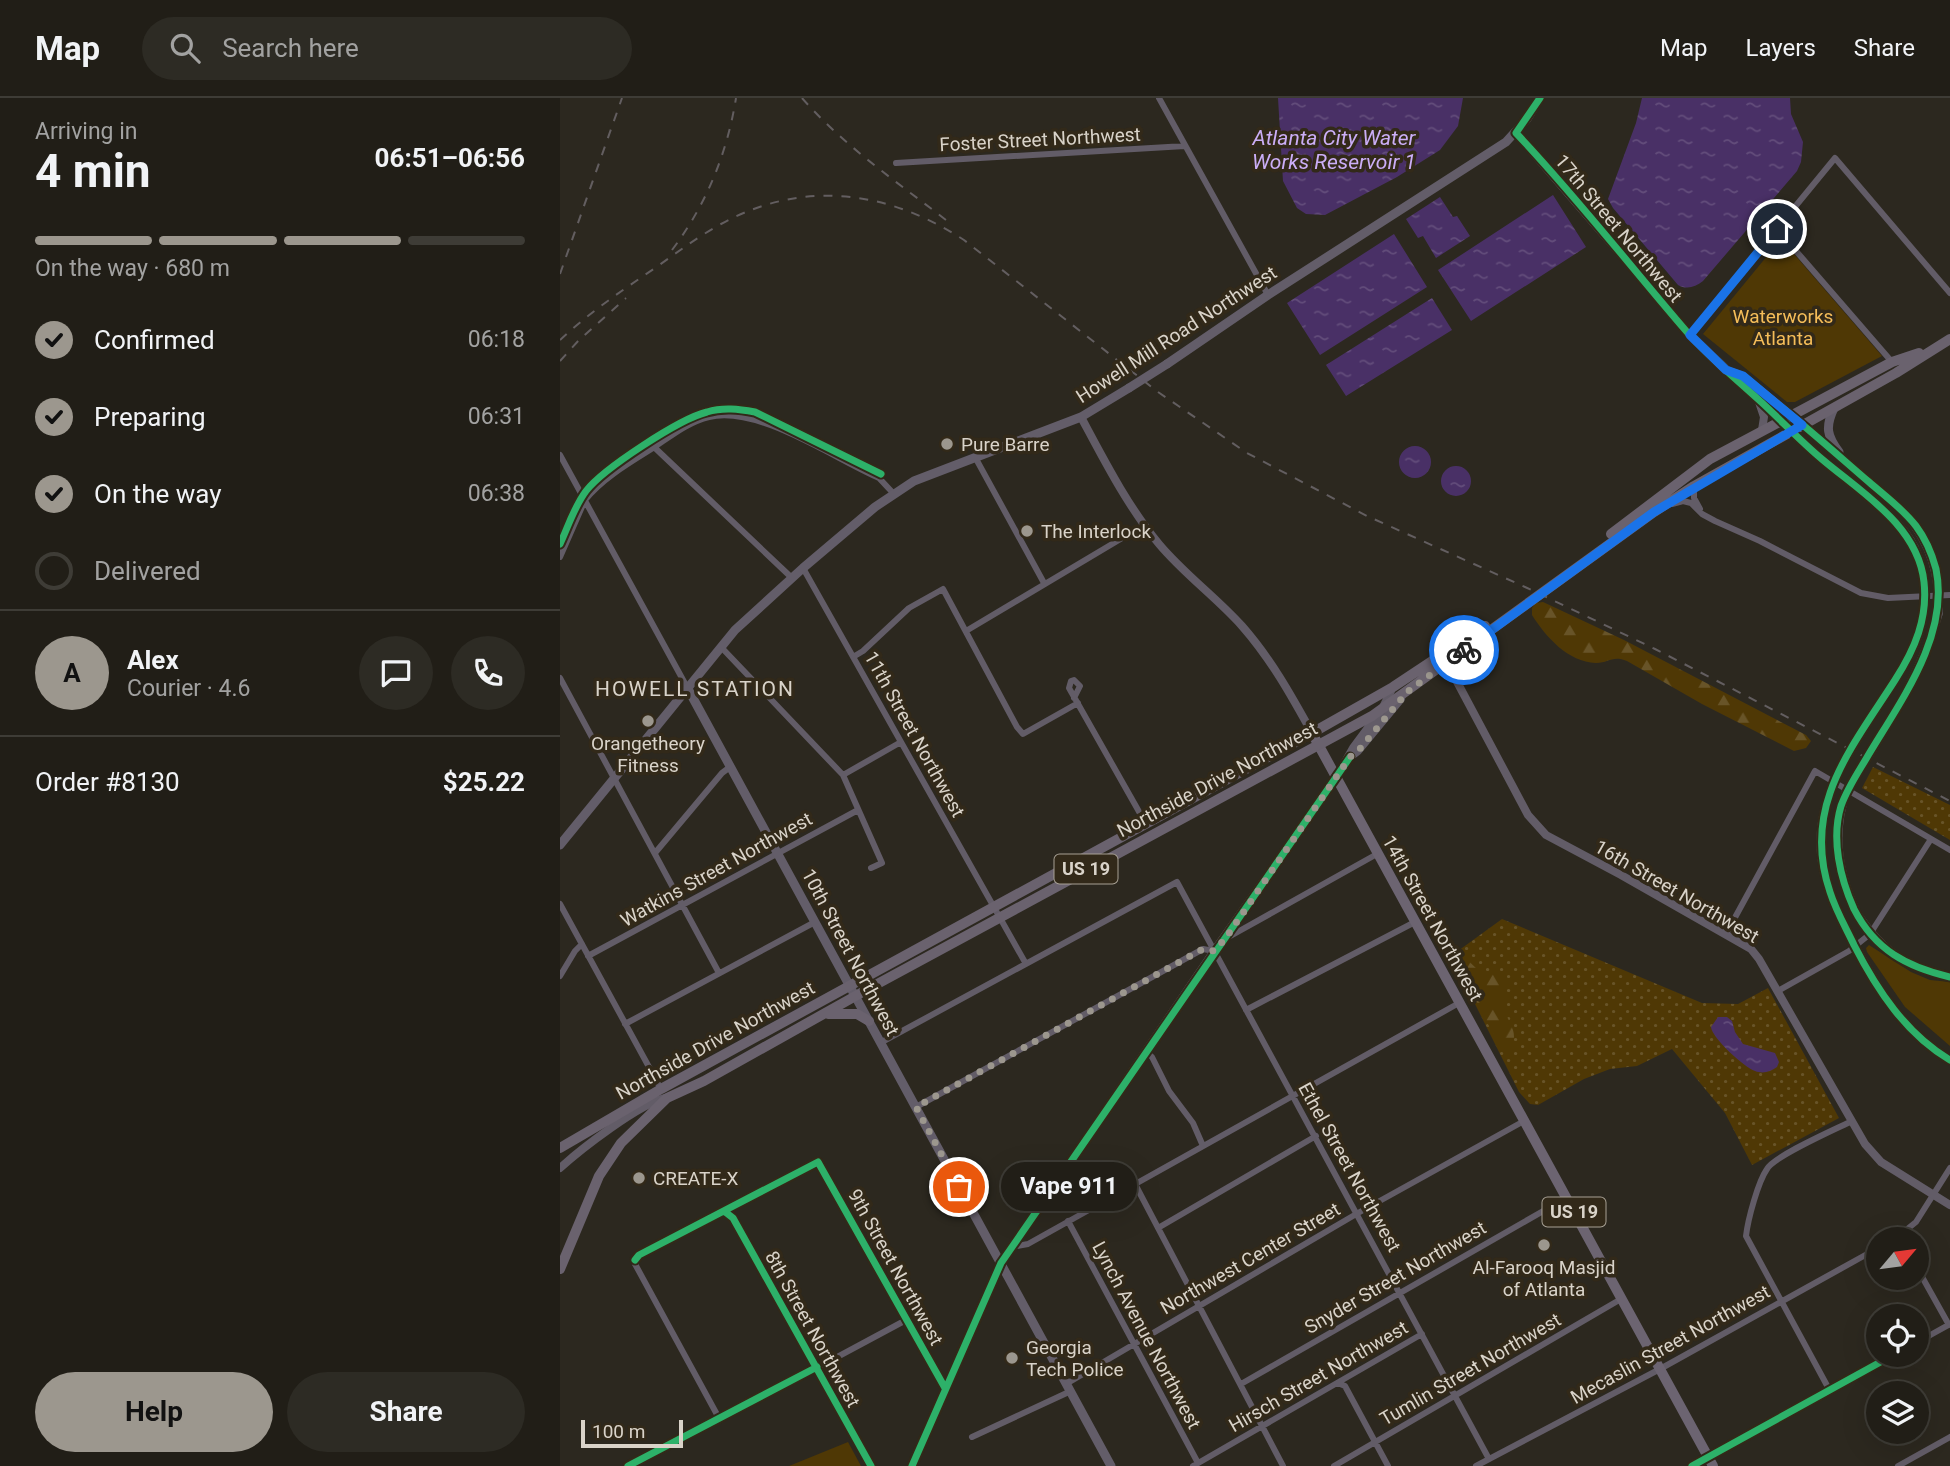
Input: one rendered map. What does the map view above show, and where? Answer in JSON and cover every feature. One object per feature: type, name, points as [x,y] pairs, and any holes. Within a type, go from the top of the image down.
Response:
[{"type":"highway","name":"Northside Drive Northwest","points":[[997,912],[1093,866],[1382,709],[1591,556],[1694,486],[1896,373],[1950,339]]},
{"type":"highway","name":"Northside Drive Northwest","points":[[560,1148],[997,912],[1146,824],[1394,687],[1490,623],[1692,471],[1762,430],[1892,362],[1935,347]]},
{"type":"highway","points":[[1093,866],[1107,853],[1138,836],[1146,824]]},
{"type":"highway","name":"Northside Drive Northwest","points":[[560,1269],[599,1176],[621,1143],[661,1093],[704,1081],[825,1014],[853,991]]},
{"type":"highway","points":[[825,1014],[857,1014],[869,1021]]},
{"type":"main road","name":"Howell Mill Road Northwest","points":[[560,845],[720,647],[803,568],[893,493],[914,481],[1081,417],[1129,388],[1268,295],[1471,166],[1516,133],[1540,98]]},
{"type":"main road","points":[[1834,408],[1827,432],[1849,465]]},
{"type":"main road","name":"17th Street Northwest","points":[[1786,418],[1802,425],[1905,513],[1917,527],[1931,554],[1945,595],[1930,644],[1911,683],[1846,793],[1838,838],[1845,890],[1870,934],[1894,956],[1923,971],[1950,977]]},
{"type":"main road","name":"17th Street Northwest","points":[[1786,418],[1791,431],[1886,513],[1904,532],[1919,560],[1924,595],[1921,631],[1906,662],[1842,763],[1826,800],[1821,828],[1824,870],[1830,894],[1870,976],[1895,1013],[1950,1060]]},
{"type":"main road","name":"10th Street Northwest","points":[[688,689],[1111,1466]]},
{"type":"main road","name":"14th Street Northwest","points":[[1312,733],[1710,1462]]},
{"type":"street","points":[[1159,98],[1268,295]]},
{"type":"street","name":"17th Street Northwest","points":[[1516,133],[1690,335],[1758,399],[1786,418]]},
{"type":"street","name":"Foster Street Northwest","points":[[896,163],[1185,146]]},
{"type":"street","points":[[1690,335],[1835,158],[1950,293]]},
{"type":"street","points":[[1777,229],[1892,362]]},
{"type":"street","name":"17th Street Northwest","points":[[1726,370],[1743,376],[1786,418]]},
{"type":"street","points":[[1758,399],[1764,417],[1762,430]]},
{"type":"street","points":[[560,557],[584,500],[653,447],[698,420],[719,415],[741,415],[767,423],[879,478],[893,493]]},
{"type":"street","name":"14th Street Northwest","points":[[1081,417],[1144,525],[1175,562],[1229,612],[1255,641],[1280,676],[1312,733]]},
{"type":"street","points":[[653,447],[792,578]]},
{"type":"street","name":"10th Street Northwest","points":[[560,455],[688,689]]},
{"type":"street","points":[[975,457],[1044,583]]},
{"type":"street","points":[[1694,486],[1694,498],[1702,514]]},
{"type":"street","points":[[1664,506],[1687,502],[1702,514],[1861,593],[1888,598],[1945,595]]},
{"type":"street","points":[[966,631],[1144,525]]},
{"type":"street","name":"11th Street Northwest","points":[[803,568],[1026,964]]},
{"type":"street","points":[[853,657],[909,608],[943,589],[1023,734],[1076,701],[1146,824]]},
{"type":"street","points":[[720,647],[843,775],[881,863],[871,868]]},
{"type":"street","name":"16th Street Northwest","points":[[1447,663],[1528,815],[1546,835],[1751,949],[1778,991],[1865,1144],[1881,1162],[1950,1205]]},
{"type":"street","points":[[560,678],[719,973]]},
{"type":"street","points":[[912,1466],[1001,1262],[1336,778],[1394,687]]},
{"type":"street","points":[[1350,757],[1407,692]]},
{"type":"street","points":[[843,775],[901,743]]},
{"type":"street","points":[[655,853],[730,766]]},
{"type":"street","points":[[1726,934],[1815,771],[1950,850]]},
{"type":"street","name":"Watkins Street Northwest","points":[[588,956],[859,810]]},
{"type":"street","points":[[1778,991],[1855,947],[1870,934],[1931,839]]},
{"type":"street","points":[[1225,939],[1377,854]]},
{"type":"street","name":"Ethel Street Northwest","points":[[1026,964],[1177,882],[1489,1459]]},
{"type":"street","points":[[560,904],[661,1093],[660,1099],[579,1151],[560,1168]]},
{"type":"street","points":[[625,1024],[815,922]]},
{"type":"street","points":[[1246,1010],[1415,922]]},
{"type":"street","points":[[560,976],[582,944]]},
{"type":"street","points":[[916,1107],[1203,949],[1214,951]]},
{"type":"street","points":[[880,1043],[1026,964]]},
{"type":"street","points":[[1012,1247],[1028,1244],[1459,1003]]},
{"type":"street","points":[[1146,1052],[1152,1057],[1171,1094],[1194,1123],[1203,1146]]},
{"type":"street","points":[[620,1123],[622,1116],[661,1093]]},
{"type":"street","name":"Northwest Center Street","points":[[972,1437],[1069,1387],[1134,1345],[1358,1213],[1524,1121]]},
{"type":"street","points":[[1830,1391],[1746,1236],[1748,1217],[1767,1167],[1852,1121]]},
{"type":"street","points":[[1158,1228],[1316,1136]]},
{"type":"street","name":"9th Street Northwest","points":[[724,1211],[818,1161],[945,1388]]},
{"type":"street","points":[[1910,1227],[1950,1168]]},
{"type":"street","points":[[1135,1184],[1283,1466]]},
{"type":"street","name":"Snyder Street Northwest","points":[[1241,1384],[1399,1291],[1566,1198]]},
{"type":"street","points":[[720,1420],[635,1260],[639,1255],[724,1211]]},
{"type":"street","name":"8th Street Northwest","points":[[724,1211],[733,1218],[870,1466]]},
{"type":"street","name":"Lynch Avenue Northwest","points":[[1068,1222],[1195,1465]]},
{"type":"street","name":"Mecaslin Street Northwest","points":[[1476,1466],[1660,1369],[1866,1255]]},
{"type":"street","points":[[1929,1288],[1950,1324],[1929,1336]]},
{"type":"street","name":"Tumlin Street Northwest","points":[[1334,1466],[1621,1299]]},
{"type":"street","points":[[628,1466],[908,1319]]},
{"type":"street","name":"Hirsch Street Northwest","points":[[1195,1465],[1423,1334]]},
{"type":"street","points":[[1692,1466],[1710,1462],[1872,1367]]},
{"type":"street","points":[[1338,1383],[1345,1386],[1388,1466]]},
{"type":"street","points":[[1898,1466],[1950,1437]]},
{"type":"green space","name":"Waterworks Atlanta","points":[[1781,239],[1882,356],[1795,402],[1787,402],[1703,334]]},
{"type":"green space","points":[[1543,602],[1624,640],[1806,735],[1811,741],[1806,748],[1794,751],[1702,704],[1627,661],[1614,659],[1596,663],[1576,658],[1551,640],[1532,615],[1532,608],[1536,603]]},
{"type":"green space","points":[[1873,767],[1950,805],[1950,840],[1862,788]]},
{"type":"green space","points":[[1502,919],[1702,1003],[1738,1004],[1768,988],[1839,1118],[1752,1165],[1725,1113],[1672,1049],[1637,1066],[1610,1069],[1584,1079],[1538,1105],[1530,1104],[1519,1092],[1451,956]]},
{"type":"green space","points":[[1869,945],[1911,972],[1930,980],[1950,982],[1950,1046],[1905,1007],[1867,952]]},
{"type":"green space","points":[[1457,950],[1478,970],[1500,976],[1508,986],[1504,1006],[1513,1032],[1512,1048],[1504,1049],[1498,1043],[1450,952]]},
{"type":"green space","points":[[848,1442],[861,1466],[789,1466]]},
{"type":"water","name":"Atlanta City Water Works Reservoir 1","points":[[1278,98],[1463,98],[1458,126],[1440,150],[1397,177],[1325,215],[1306,214],[1297,208],[1283,181]]},
{"type":"water","points":[[1642,98],[1790,98],[1791,114],[1803,142],[1797,171],[1703,281],[1691,287],[1678,285],[1608,199],[1636,123]]},
{"type":"water","points":[[1553,195],[1586,247],[1471,321],[1438,270]]},
{"type":"water","points":[[1440,197],[1470,236],[1436,258],[1423,236],[1418,238],[1406,219]]},
{"type":"water","points":[[1394,234],[1427,287],[1320,355],[1287,303]]},
{"type":"water","points":[[1432,298],[1452,330],[1346,396],[1326,365]]},
{"type":"water","points":[[1415,446],[1426,451],[1431,462],[1426,473],[1415,478],[1404,473],[1399,462],[1404,451]]},
{"type":"water","points":[[1456,466],[1462,467],[1470,475],[1470,487],[1462,495],[1456,496],[1450,495],[1442,487],[1441,481],[1442,475],[1450,467]]},
{"type":"water","points":[[1718,1017],[1727,1017],[1732,1021],[1743,1044],[1775,1053],[1779,1062],[1777,1067],[1758,1072],[1737,1058],[1722,1045],[1713,1032],[1711,1027]]},
{"type":"railway","points":[[560,274],[622,98]]},
{"type":"railway","points":[[672,250],[705,197],[721,159],[736,98]]},
{"type":"railway","points":[[802,98],[853,148],[946,220]]},
{"type":"railway","points":[[560,340],[608,301],[689,244],[721,224],[752,210],[783,200],[814,196],[844,196],[905,210],[964,240],[1158,392],[1247,453],[1367,516],[1655,649],[1950,801]]},
{"type":"railway","points":[[560,361],[626,298]]},
{"type":"cycle path","points":[[1540,98],[1516,133],[1695,341],[1815,453],[1886,512],[1900,527],[1920,562],[1925,595],[1922,621],[1902,668],[1847,755],[1835,780],[1826,805],[1822,832],[1823,861],[1835,906],[1883,994],[1906,1024],[1950,1060]]},
{"type":"cycle path","points":[[1780,406],[1905,514],[1928,546],[1936,569],[1936,620],[1929,644],[1906,692],[1846,794],[1838,819],[1837,845],[1849,897],[1872,936],[1906,962],[1950,977]]},
{"type":"cycle path","points":[[560,544],[586,491],[608,470],[661,434],[713,410],[755,412],[881,474]]},
{"type":"cycle path","points":[[912,1466],[1001,1263],[1350,757]]},
{"type":"cycle path","points":[[635,1260],[639,1255],[818,1162],[945,1388]]},
{"type":"cycle path","points":[[724,1211],[733,1218],[871,1466]]},
{"type":"cycle path","points":[[628,1466],[817,1367]]},
{"type":"cycle path","points":[[1692,1466],[1871,1367]]},
{"type":"way so far","points":[[959,1187],[916,1107],[1203,949],[1214,951],[1225,939],[1350,757],[1407,692],[1464,650]]},
{"type":"place","name":"Pure Barre","points":[[947,444]]},
{"type":"place","name":"The Interlock","points":[[1027,531]]},
{"type":"place","name":"Orangetheory Fitness","points":[[648,721]]},
{"type":"place","name":"CREATE-X","points":[[639,1178]]},
{"type":"place","name":"Vape 911","points":[[959,1187]]},
{"type":"place","name":"Al-Farooq Masjid of Atlanta","points":[[1544,1245]]},
{"type":"place","name":"Georgia Tech Police","points":[[1012,1358]]},
{"type":"district","name":"HOWELL STATION","points":[[695,689]]},
{"type":"route","points":[[1464,650],[1654,512],[1694,486],[1802,425],[1743,376],[1726,370],[1690,335],[1777,229]]}]
